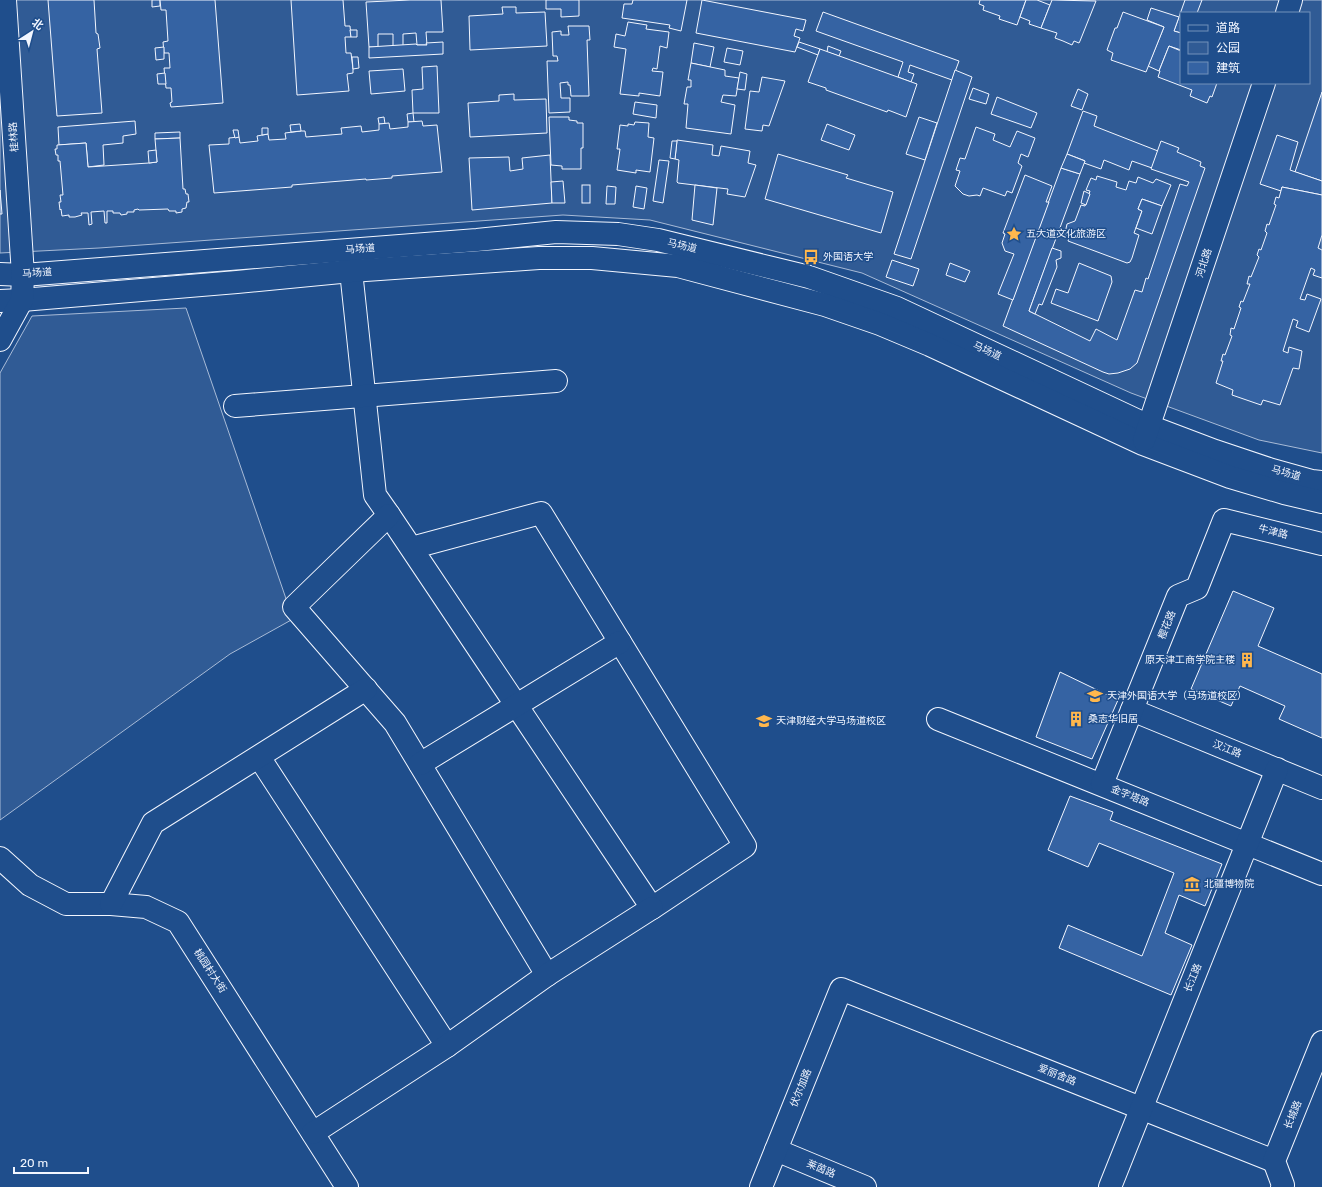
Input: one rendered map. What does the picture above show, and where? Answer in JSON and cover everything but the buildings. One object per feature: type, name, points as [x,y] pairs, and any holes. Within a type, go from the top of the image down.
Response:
[{"type":"street","name":"桂林路","points":[[5,0],[23,275],[22,300]]},
{"type":"street","points":[[1287,12],[1291,0]]},
{"type":"street","name":"河北路","points":[[1146,435],[1264,84]]},
{"type":"street","name":"马场道","points":[[0,274],[23,275],[477,240],[556,232],[618,234],[658,240],[809,277],[897,308],[1230,477],[1284,493],[1322,502]]},
{"type":"street","name":"马场道","points":[[0,301],[229,283],[351,271],[539,258],[592,258],[678,266],[825,305],[880,324],[1146,435],[1215,451],[1269,469],[1312,481],[1322,482]]},
{"type":"street","points":[[351,271],[366,396],[375,495],[652,908]]},
{"type":"street","points":[[0,289],[23,275]]},
{"type":"street","points":[[0,340],[22,300]]},
{"type":"street","points":[[235,406],[556,381]]},
{"type":"street","points":[[313,1132],[447,1046],[547,975],[745,846],[541,513],[411,548]]},
{"type":"street","points":[[389,515],[294,607],[395,723],[547,975]]},
{"type":"street","name":"牛津路","points":[[1224,520],[1322,544]]},
{"type":"street","name":"樱花路","points":[[1102,784],[1178,596],[1197,588],[1224,520]]},
{"type":"street","points":[[420,764],[620,642]]},
{"type":"street","points":[[111,904],[153,824],[366,689]]},
{"type":"street","name":"汉江路","points":[[1132,710],[1322,788]]},
{"type":"street","name":"金字塔路","points":[[938,718],[1322,874]]},
{"type":"street","points":[[259,757],[447,1046]]},
{"type":"street","name":"长江路","points":[[1110,1187],[1276,769]]},
{"type":"street","name":"桃园村大街","points":[[0,858],[30,885],[66,904],[111,904],[146,907],[178,922],[348,1187]]},
{"type":"street","name":"爱丽舍路","points":[[841,989],[1274,1162]]},
{"type":"street","name":"伏尔加路","points":[[762,1187],[841,989]]},
{"type":"street","name":"长城路","points":[[1274,1162],[1322,1042]]},
{"type":"street","name":"莱茵路","points":[[776,1150],[865,1187]]},
{"type":"street","points":[[1274,1162],[1284,1186]]},
{"type":"green space","name":"五大道文化旅游区","points":[[0,0],[1322,0],[1322,453],[1259,440],[1131,393],[862,273],[650,220],[563,215],[99,248],[0,253]]},
{"type":"green space","points":[[186,308],[293,619],[230,654],[0,820],[0,373],[32,316]]},
{"type":"place","name":"五大道文化旅游区","points":[[1014,234]]},
{"type":"place","name":"外国语大学","points":[[811,257]]},
{"type":"place","name":"原天津工商学院主楼","points":[[1247,660]]},
{"type":"place","name":"天津外国语大学（马场道校区）","points":[[1095,696]]},
{"type":"place","name":"桑志华旧居","points":[[1076,719]]},
{"type":"place","name":"天津财经大学马场道校区","points":[[764,721]]},
{"type":"place","name":"北疆博物院","points":[[1192,884]]}]
